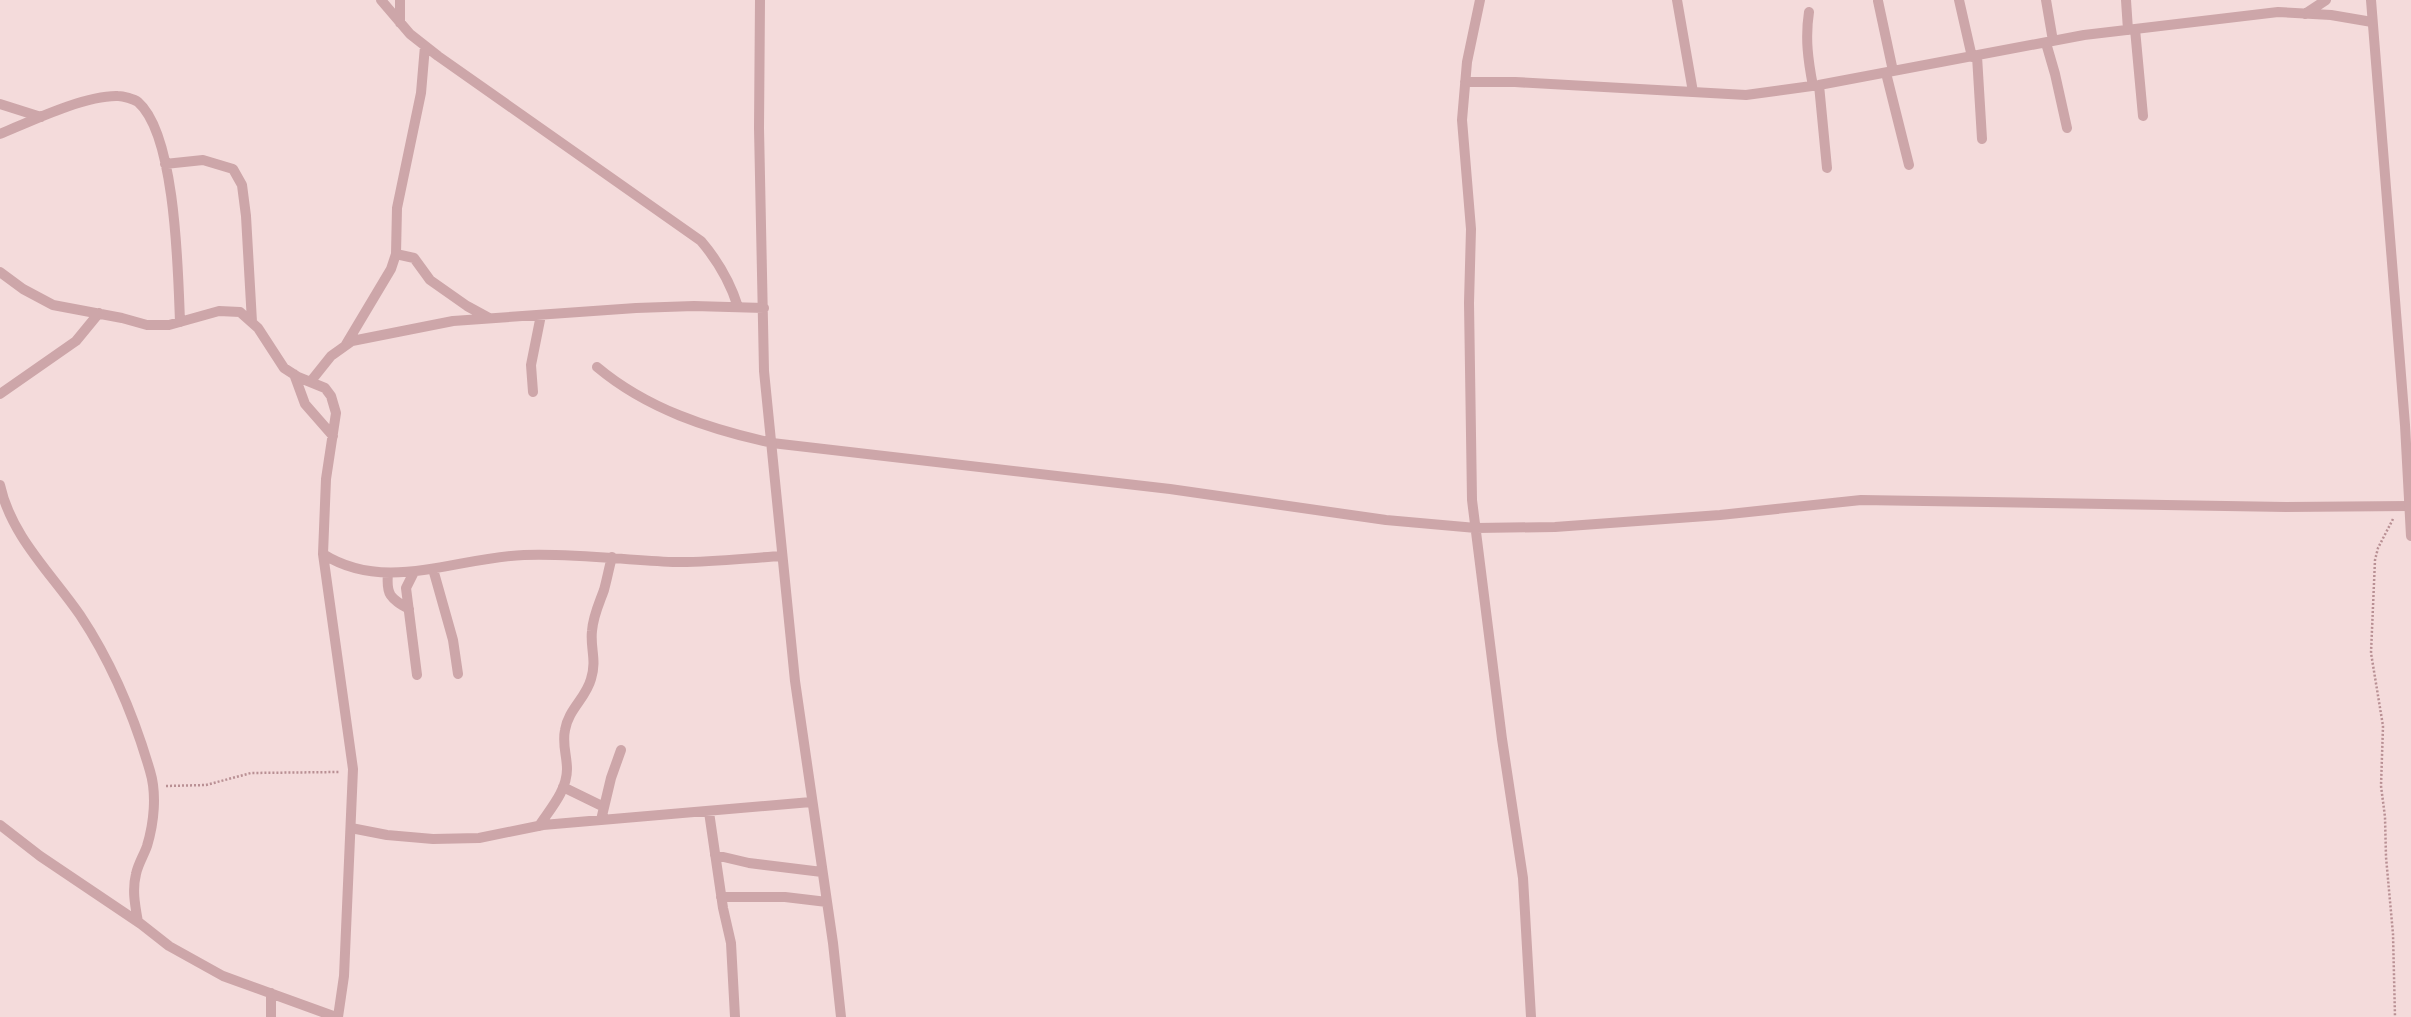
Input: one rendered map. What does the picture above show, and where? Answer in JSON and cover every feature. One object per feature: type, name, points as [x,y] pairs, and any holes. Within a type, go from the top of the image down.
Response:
[{"type":"street","points":[[380,0],[400,23],[424,46],[554,140],[701,241],[716,259],[732,286],[738,307]]},
{"type":"street","points":[[400,0],[400,23]]},
{"type":"street","points":[[760,0],[759,128],[764,308],[764,371],[795,681],[841,1017]]},
{"type":"street","points":[[1480,0],[1466,62],[1462,120],[1471,229],[1469,303],[1472,500],[1502,739],[1523,878],[1531,1017]]},
{"type":"street","points":[[1676,0],[1693,92]]},
{"type":"street","points":[[1959,0],[1975,57],[1982,138]]},
{"type":"street","points":[[2046,0],[2049,42],[2067,128]]},
{"type":"street","points":[[2126,0],[2143,116]]},
{"type":"street","points":[[2304,14],[2326,0]]},
{"type":"street","points":[[2371,0],[2405,426],[2404,506],[2411,536]]},
{"type":"street","points":[[1878,1],[1889,72],[1909,165]]},
{"type":"street","points":[[1809,12],[1806,31],[1807,52],[1816,85],[1827,168]]},
{"type":"street","points":[[1465,82],[1515,82],[1746,95],[1816,85],[1975,57],[2049,42],[2131,29],[2278,12],[2331,15],[2372,22]]},
{"type":"street","points":[[345,347],[390,268],[396,254],[397,208],[421,93],[424,46]]},
{"type":"street","points":[[0,134],[41,117],[103,98],[119,96],[137,101],[146,111],[158,134],[173,204],[180,322]]},
{"type":"street","points":[[0,104],[41,117]]},
{"type":"street","points":[[165,164],[202,160],[233,168],[242,184],[246,216],[252,322]]},
{"type":"street","points":[[396,254],[414,258],[430,280],[467,306],[489,318]]},
{"type":"street","points":[[0,272],[23,289],[53,305],[99,313],[147,325],[169,325],[219,311],[240,312],[258,328],[284,368],[325,388],[331,396],[336,413],[326,479],[323,554],[353,776],[344,976],[337,1017],[223,976],[169,946],[138,922],[40,856],[0,825]]},
{"type":"street","points":[[311,381],[331,356],[352,341],[453,321],[694,306],[764,308]]},
{"type":"street","points":[[0,394],[76,341],[99,313]]},
{"type":"street","points":[[533,392],[531,365],[541,315]]},
{"type":"street","points":[[597,367],[633,394],[699,423],[772,443],[1170,489],[1386,520],[1476,528],[1555,527],[1720,515],[1861,500],[2208,506],[2404,506]]},
{"type":"street","points":[[294,374],[305,404],[333,436]]},
{"type":"street","points":[[0,485],[4,504],[19,531],[80,615],[121,686],[155,788],[147,844],[136,874],[133,895],[138,922]]},
{"type":"street","points":[[323,554],[337,563],[361,570],[388,573],[414,572],[524,555],[612,557],[674,562],[782,556]]},
{"type":"street","points":[[539,826],[564,787],[567,770],[563,748],[565,729],[572,710],[584,695],[591,680],[595,663],[592,633],[594,614],[604,590],[612,557]]},
{"type":"street","points":[[433,569],[453,640],[458,674]]},
{"type":"street","points":[[414,572],[406,588],[417,675]]},
{"type":"street","points":[[388,573],[388,593],[391,597],[409,609]]},
{"type":"street","points":[[601,820],[611,778],[621,750]]},
{"type":"street","points":[[564,787],[604,807]]},
{"type":"street","points":[[351,828],[387,835],[433,839],[479,838],[539,826],[812,802]]},
{"type":"street","points":[[709,812],[721,897],[731,943],[735,1017]]},
{"type":"street","points":[[715,855],[749,863],[822,872]]},
{"type":"street","points":[[721,897],[785,897],[826,902]]},
{"type":"street","points":[[271,993],[271,1017]]},
{"type":"path","points":[[2395,1017],[2393,934],[2386,857],[2386,817],[2381,786],[2383,726],[2371,653],[2371,626],[2375,560],[2378,548],[2404,506]]},
{"type":"path","points":[[155,788],[206,785],[251,773],[266,772],[285,774],[339,772],[353,776]]}]
